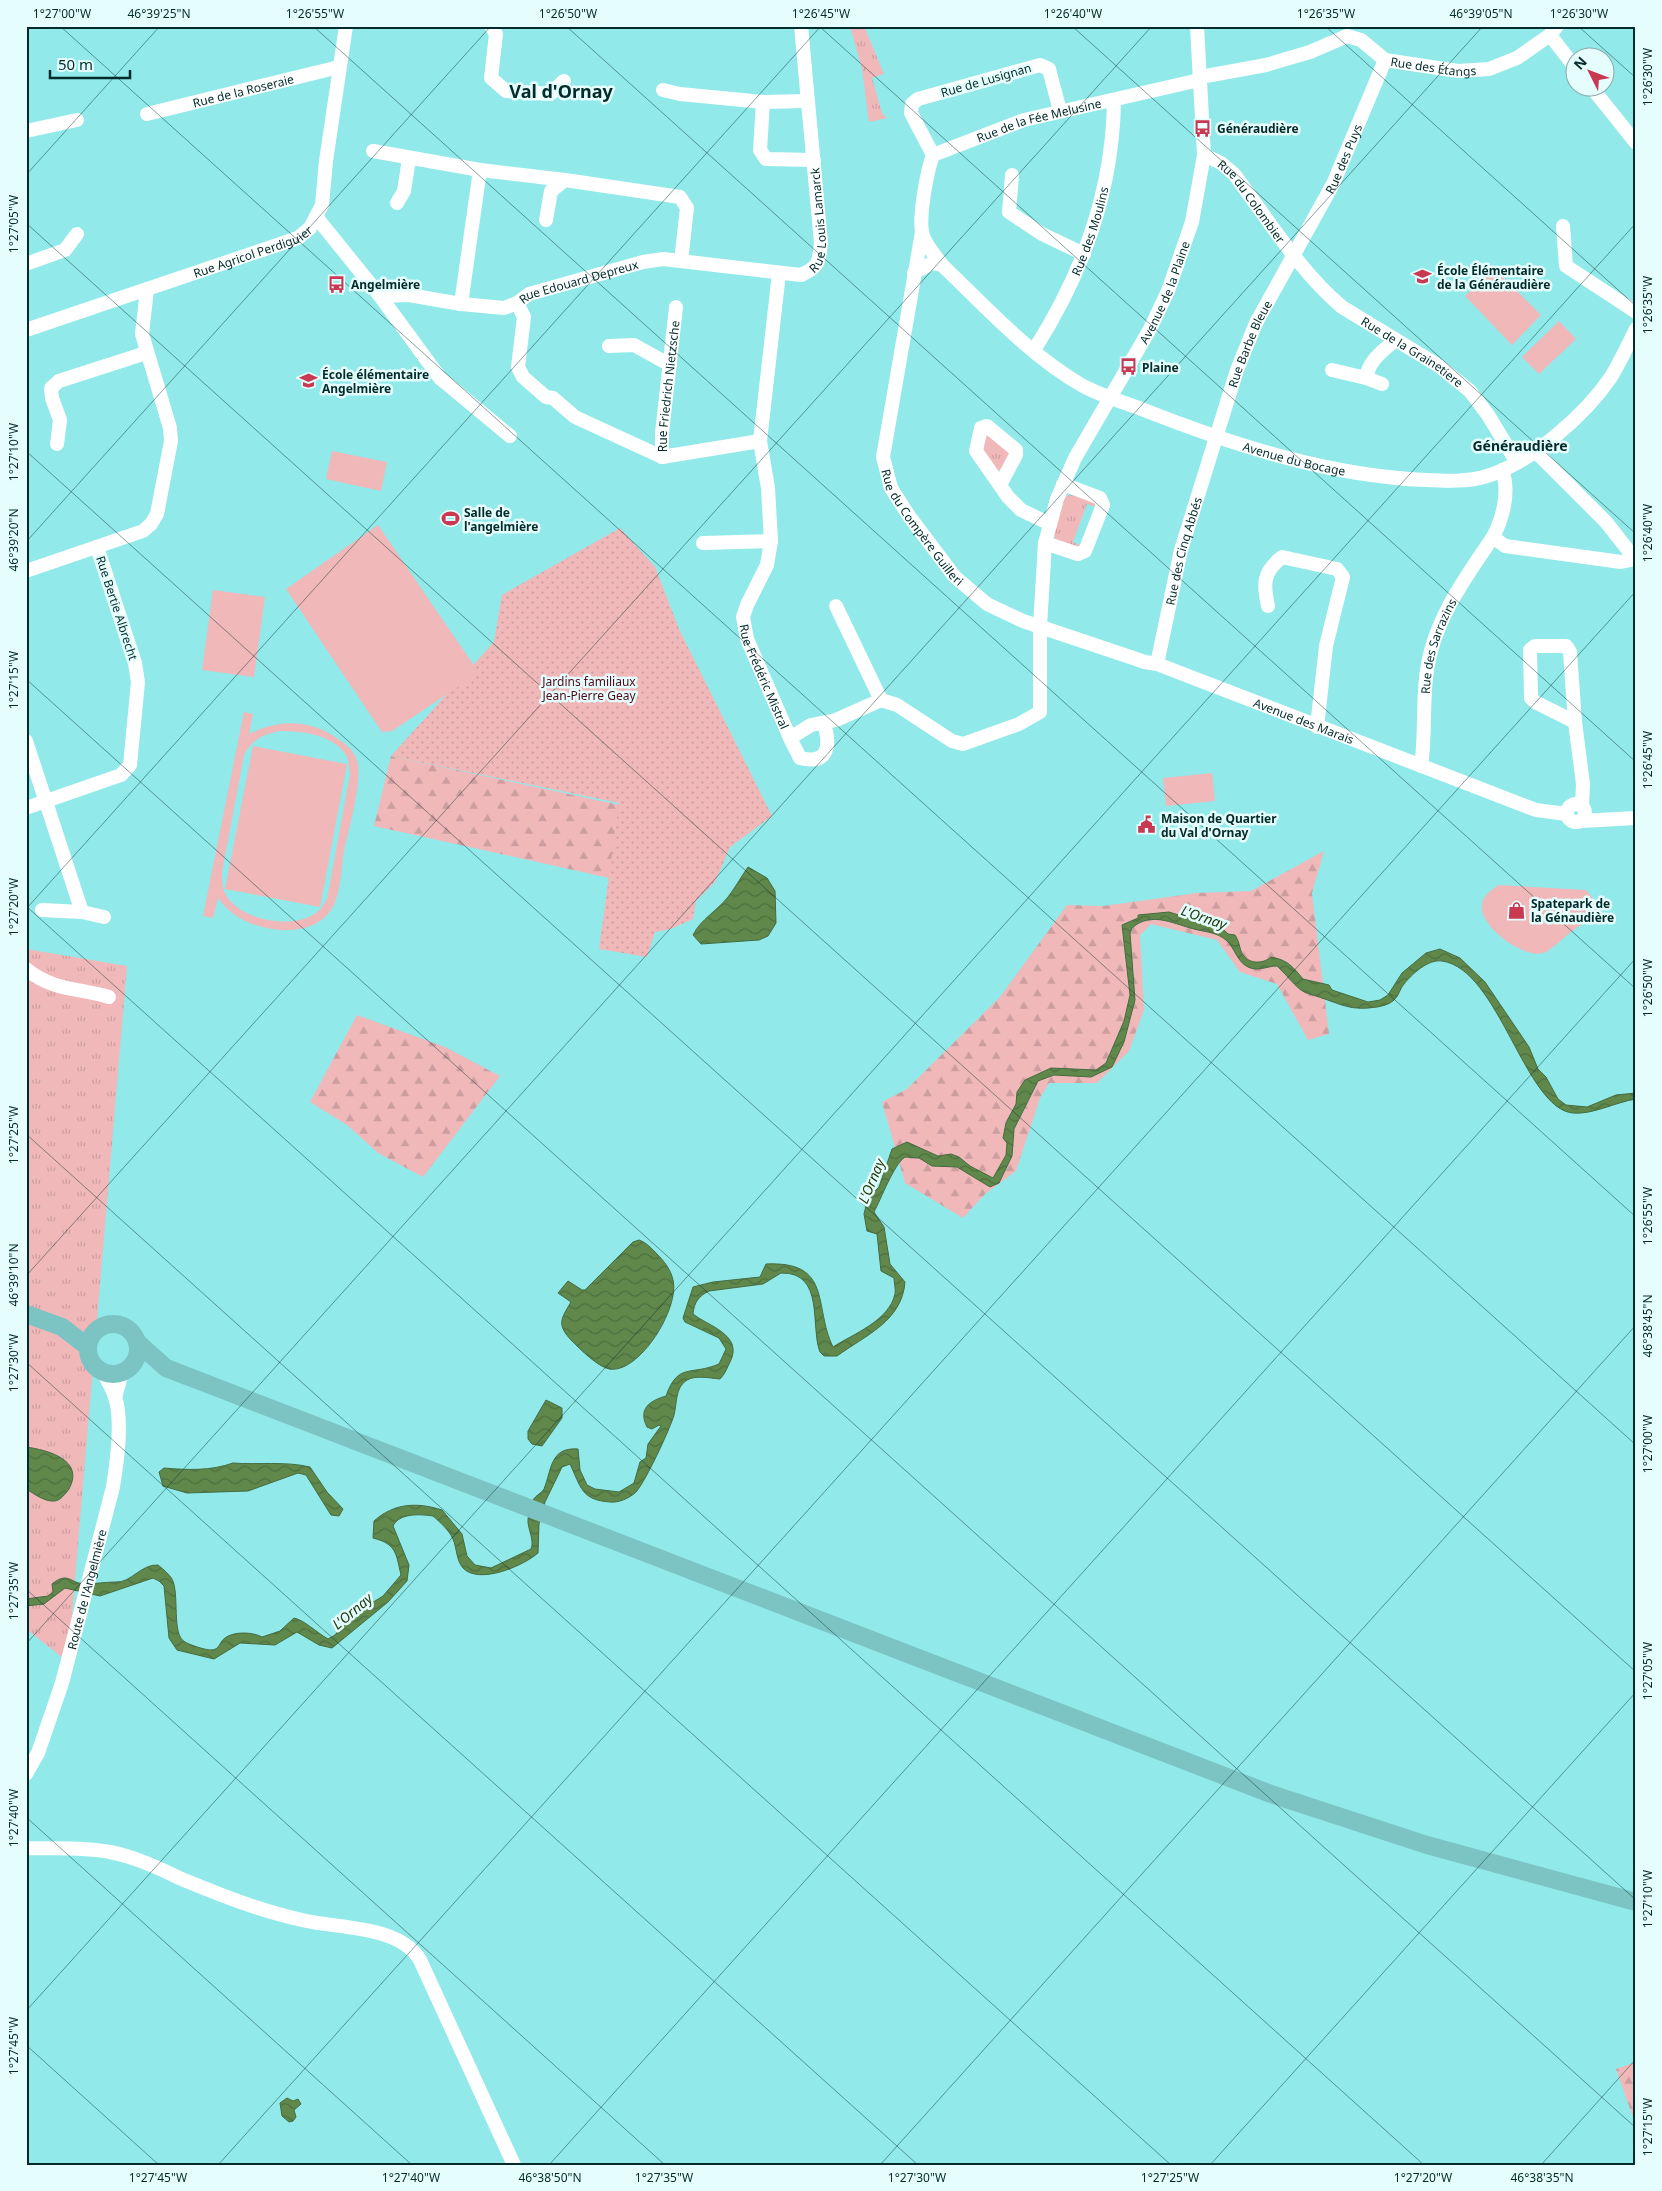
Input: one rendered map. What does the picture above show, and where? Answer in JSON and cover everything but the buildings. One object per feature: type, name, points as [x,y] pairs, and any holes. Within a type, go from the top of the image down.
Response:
[{"type":"main road","points":[[26,1314],[62,1327],[98,1329]]},
{"type":"main road","points":[[166,1368],[126,1369],[113,1374],[103,1372],[92,1362],[88,1347],[93,1334],[98,1329],[108,1325],[122,1326],[129,1330],[137,1342],[166,1368],[1271,1794],[1427,1845],[1636,1902]]},
{"type":"main road","points":[[62,1327],[88,1347]]},
{"type":"main road","points":[[126,1369],[137,1355],[137,1342]]},
{"type":"street","name":"Rue Agricol Perdiguier","points":[[26,330],[298,238],[310,228],[318,218],[322,205],[346,26]]},
{"type":"street","points":[[491,26],[496,34],[492,78],[506,91],[550,94],[564,81]]},
{"type":"street","name":"Rue Louis Lamarck","points":[[779,273],[801,275],[813,270],[819,262],[821,243],[801,26]]},
{"type":"street","name":"Avenue de la Plaine","points":[[881,700],[897,705],[952,741],[963,744],[1019,724],[1040,712],[1040,626],[1045,543],[1050,524],[1063,484],[1150,329],[1168,291],[1192,222],[1204,155],[1198,26]]},
{"type":"street","points":[[1554,31],[1564,48]]},
{"type":"street","name":"Rue des Étangs","points":[[1201,78],[1266,65],[1310,52],[1347,36],[1361,40],[1385,60],[1458,71],[1489,68],[1517,58],[1554,31]]},
{"type":"street","name":"Rue des Puys","points":[[1295,254],[1332,184],[1385,60]]},
{"type":"street","name":"Rue de Lusignan","points":[[933,155],[911,113],[912,104],[918,99],[1040,64],[1049,69],[1060,110]]},
{"type":"street","name":"Rue de la Roseraie","points":[[147,114],[339,67]]},
{"type":"street","name":"Rue de la Fée Melusine","points":[[933,155],[992,130],[1060,110],[1114,100],[1201,78]]},
{"type":"street","points":[[663,90],[680,94],[764,102],[807,101]]},
{"type":"street","points":[[1600,98],[1636,143]]},
{"type":"street","name":"Rue des Moulins","points":[[1034,350],[1051,323],[1084,254],[1096,220],[1110,158],[1114,100]]},
{"type":"street","points":[[764,102],[760,150],[766,159],[814,160]]},
{"type":"street","points":[[26,131],[77,120]]},
{"type":"street","points":[[373,151],[409,159],[480,170],[680,196],[687,208],[681,261]]},
{"type":"street","points":[[922,232],[926,175],[933,155]]},
{"type":"street","name":"Rue du Colombier","points":[[1204,155],[1221,163],[1234,174],[1295,254]]},
{"type":"street","points":[[397,203],[404,191],[409,159]]},
{"type":"street","points":[[461,304],[480,170]]},
{"type":"street","points":[[1012,175],[1009,212],[1042,234],[1084,254]]},
{"type":"street","points":[[546,220],[551,191],[565,180]]},
{"type":"street","points":[[318,218],[380,296],[440,378],[510,436]]},
{"type":"street","points":[[1563,226],[1566,266],[1636,312]]},
{"type":"street","name":"Avenue du Bocage","points":[[922,232],[929,248],[942,265],[1034,350],[1082,385],[1110,398],[1215,438],[1289,458],[1368,474],[1408,479],[1453,481],[1486,476],[1502,470],[1535,450],[1586,410],[1612,376],[1636,329]]},
{"type":"street","name":"Rue du Compère Guilleri","points":[[922,232],[882,457],[891,488],[954,577],[987,604],[1023,621],[1040,626]]},
{"type":"street","points":[[26,264],[66,250],[77,234]]},
{"type":"street","name":"Rue de la Grainetiere","points":[[1295,254],[1328,295],[1342,307],[1439,366],[1470,391],[1488,415],[1516,461]]},
{"type":"street","name":"Rue Barbe Bleue","points":[[1215,438],[1237,370],[1256,323],[1295,254]]},
{"type":"street","name":"Rue Edouard Depreux","points":[[380,296],[409,295],[461,304],[504,308],[517,303],[529,294],[643,262],[663,259],[779,273]]},
{"type":"street","points":[[914,273],[932,263],[942,265]]},
{"type":"street","points":[[760,441],[779,273]]},
{"type":"street","points":[[26,570],[144,531],[152,524],[158,514],[171,441],[170,428],[146,353],[142,334],[147,289]]},
{"type":"street","points":[[517,303],[524,317],[518,367],[523,377],[546,397],[553,398],[575,417],[662,457]]},
{"type":"street","name":"Rue Friedrich Nietzsche","points":[[676,307],[662,433],[662,457],[760,441]]},
{"type":"street","points":[[1366,378],[1368,367],[1372,360],[1395,340]]},
{"type":"street","points":[[609,346],[634,346],[670,364]]},
{"type":"street","points":[[57,444],[60,420],[52,398],[51,388],[59,381],[146,353]]},
{"type":"street","points":[[1332,370],[1382,384]]},
{"type":"street","name":"Rue des Cinq Abbés","points":[[1157,664],[1181,550],[1215,438]]},
{"type":"street","name":"Rue Frédéric Mistral","points":[[760,441],[768,488],[771,541],[767,565],[747,604],[743,617],[747,639],[790,738]]},
{"type":"street","points":[[1493,538],[1505,546],[1621,562],[1635,560],[1606,522],[1535,450]]},
{"type":"street","name":"Rue des Sarrazins","points":[[1421,766],[1427,671],[1436,631],[1457,592],[1493,538],[1502,513],[1506,488],[1502,470]]},
{"type":"street","points":[[1045,543],[1078,554],[1085,551],[1103,505],[1100,498],[1063,484]]},
{"type":"street","points":[[1000,485],[1008,497],[1021,510],[1050,524]]},
{"type":"street","points":[[703,543],[771,541]]},
{"type":"street","name":"Rue Bertie Albrecht","points":[[26,808],[120,775],[130,765],[138,682],[135,663],[96,547]]},
{"type":"street","points":[[1268,606],[1263,585],[1273,564],[1282,557],[1337,569],[1343,577],[1326,646],[1317,727]]},
{"type":"street","points":[[824,724],[828,744],[826,752],[820,758],[810,760],[800,758],[790,738],[811,725],[824,724],[836,720],[881,700],[836,606]]},
{"type":"street","name":"Avenue des Marais","points":[[1040,626],[1145,662],[1157,664],[1536,810],[1577,812],[1613,821],[1636,818]]},
{"type":"street","points":[[1575,722],[1535,702],[1531,698],[1530,650],[1535,646],[1566,646],[1570,652],[1575,722],[1583,784],[1577,812]]},
{"type":"street","points":[[26,741],[82,912]]},
{"type":"street","points":[[42,910],[82,912],[104,917]]},
{"type":"street","points":[[26,969],[46,982],[63,989],[92,992],[110,997]]},
{"type":"street","name":"Route de l'Angelmière","points":[[115,1398],[126,1369]]},
{"type":"street","name":"Route de l'Angelmière","points":[[26,1774],[38,1753],[62,1683],[117,1463],[118,1418],[115,1398],[103,1372]]},
{"type":"street","points":[[26,1848],[88,1849],[132,1858],[268,1913],[320,1924],[379,1933],[397,1938],[407,1944],[420,1960],[514,2165]]},
{"type":"green space","points":[[850,26],[864,26],[884,74],[872,78],[882,113],[887,118],[869,122],[862,69]]},
{"type":"green space","points":[[1493,267],[1541,315],[1512,345],[1465,296]]},
{"type":"green space","points":[[1559,321],[1576,339],[1539,374],[1522,357]]},
{"type":"green space","points":[[986,433],[1007,449],[1010,454],[1001,470],[996,471],[982,453]]},
{"type":"green space","points":[[332,451],[387,462],[381,491],[326,479]]},
{"type":"green space","points":[[1072,495],[1093,501],[1096,507],[1087,504],[1073,542],[1081,546],[1079,547],[1058,543],[1053,534],[1065,496]]},
{"type":"green space","points":[[378,525],[479,673],[392,731],[382,732],[286,589]]},
{"type":"green space","name":"Jardins familiaux Jean-Pierre Geay","points":[[620,528],[655,567],[679,629],[772,816],[730,847],[715,882],[696,901],[693,919],[671,929],[655,932],[647,957],[599,949],[619,803],[391,756],[494,642],[502,595]]},
{"type":"green space","points":[[213,590],[265,597],[254,677],[202,670]]},
{"type":"green space","points":[[244,712],[253,714],[249,734],[272,726],[294,723],[327,732],[345,744],[354,753],[357,761],[358,784],[344,851],[339,889],[331,910],[323,919],[312,925],[288,930],[262,927],[250,923],[225,907],[218,898],[213,918],[203,916]],"holes":[[[288,731],[316,735],[333,742],[346,755],[350,774],[327,899],[320,909],[311,916],[301,920],[278,921],[253,916],[233,904],[224,890],[222,872],[244,755],[247,749],[259,738],[274,732]]]},
{"type":"green space","points":[[253,746],[347,764],[320,907],[225,889]]},
{"type":"green space","points":[[391,756],[620,805],[614,879],[374,826]]},
{"type":"green space","points":[[1212,773],[1215,801],[1166,806],[1163,778]]},
{"type":"green space","points":[[1324,851],[1312,893],[1329,1034],[1308,1040],[1277,984],[1240,972],[1217,940],[1151,924],[1140,935],[1144,1010],[1129,1051],[1097,1083],[1049,1083],[1040,1098],[1016,1171],[985,1194],[963,1218],[905,1183],[882,1102],[907,1089],[1000,997],[1067,905],[1103,906],[1197,893],[1251,891]]},
{"type":"green space","points":[[1499,885],[1586,890],[1595,901],[1597,910],[1588,920],[1543,953],[1524,951],[1494,931],[1483,913],[1482,905],[1484,898]]},
{"type":"green space","points":[[26,949],[127,966],[68,1662],[26,1629]]},
{"type":"green space","points":[[357,1015],[445,1047],[500,1076],[423,1177],[378,1153],[347,1125],[310,1102]]},
{"type":"green space","points":[[1636,2062],[1636,2126],[1616,2069]]},
{"type":"water","points":[[748,867],[767,878],[775,891],[776,923],[768,936],[759,940],[701,944],[693,935],[696,929],[728,897]]},
{"type":"water","points":[[1169,912],[1223,929],[1228,934],[1235,935],[1243,955],[1250,961],[1259,962],[1271,957],[1282,960],[1303,979],[1329,985],[1332,990],[1368,1002],[1380,1000],[1388,995],[1402,973],[1426,953],[1440,949],[1460,958],[1485,982],[1529,1047],[1538,1069],[1546,1077],[1558,1099],[1566,1105],[1587,1107],[1616,1095],[1636,1093],[1636,1099],[1580,1113],[1573,1113],[1556,1106],[1540,1089],[1480,988],[1462,970],[1442,961],[1431,962],[1416,972],[1390,1003],[1377,1007],[1354,1008],[1303,991],[1277,966],[1259,969],[1244,965],[1229,943],[1220,936],[1164,920],[1148,920],[1132,928],[1130,933],[1135,1000],[1124,1042],[1112,1067],[1091,1077],[1054,1075],[1038,1081],[1014,1129],[1012,1156],[999,1183],[990,1187],[957,1167],[932,1166],[919,1158],[905,1157],[896,1167],[874,1212],[884,1227],[890,1264],[905,1282],[902,1296],[890,1317],[881,1326],[837,1356],[824,1356],[820,1352],[817,1341],[810,1291],[804,1281],[795,1275],[781,1273],[763,1284],[705,1293],[696,1303],[693,1314],[722,1332],[732,1345],[733,1353],[723,1375],[720,1379],[703,1377],[687,1380],[683,1383],[678,1391],[672,1422],[662,1444],[639,1488],[630,1497],[613,1502],[600,1501],[593,1498],[583,1491],[570,1464],[562,1467],[545,1502],[539,1524],[538,1553],[531,1558],[501,1572],[479,1575],[470,1573],[461,1565],[449,1532],[433,1516],[416,1515],[400,1519],[393,1526],[409,1565],[407,1581],[388,1602],[332,1648],[319,1645],[297,1632],[275,1645],[240,1643],[214,1659],[177,1650],[169,1638],[164,1586],[153,1578],[100,1596],[65,1588],[44,1604],[26,1606],[26,1599],[48,1596],[53,1592],[52,1584],[62,1578],[84,1584],[121,1582],[146,1567],[158,1565],[172,1579],[178,1631],[181,1638],[187,1643],[214,1650],[223,1640],[233,1634],[254,1634],[262,1637],[280,1631],[294,1618],[328,1639],[335,1635],[351,1616],[383,1596],[401,1575],[396,1556],[391,1547],[381,1540],[373,1538],[374,1521],[390,1511],[415,1505],[442,1510],[462,1534],[467,1556],[475,1565],[491,1568],[531,1549],[532,1542],[528,1519],[532,1502],[544,1489],[551,1467],[557,1456],[569,1449],[578,1449],[580,1470],[587,1485],[595,1489],[619,1492],[634,1483],[640,1462],[646,1458],[648,1444],[661,1426],[659,1425],[652,1429],[647,1427],[644,1415],[650,1403],[666,1396],[675,1378],[681,1374],[719,1364],[726,1349],[719,1338],[685,1322],[683,1318],[693,1287],[713,1282],[760,1277],[766,1264],[787,1265],[802,1270],[811,1278],[817,1289],[827,1332],[833,1347],[869,1326],[886,1312],[895,1294],[894,1278],[881,1271],[877,1234],[867,1231],[864,1214],[868,1198],[879,1187],[892,1149],[907,1142],[938,1156],[951,1154],[993,1178],[1006,1155],[1007,1143],[1003,1138],[1006,1123],[1016,1104],[1017,1092],[1025,1080],[1051,1068],[1096,1070],[1106,1063],[1124,1021],[1130,995],[1122,925],[1138,918],[1138,915]]},
{"type":"water","points":[[639,1240],[647,1244],[665,1263],[671,1273],[674,1292],[664,1321],[645,1350],[633,1361],[621,1368],[609,1369],[599,1365],[589,1357],[564,1331],[562,1322],[564,1313],[571,1302],[558,1293],[568,1281],[585,1290],[633,1242]]},
{"type":"water","points":[[546,1400],[562,1408],[562,1418],[542,1446],[532,1444],[528,1439],[528,1431]]},
{"type":"water","points":[[26,1447],[53,1454],[62,1458],[68,1464],[72,1471],[73,1479],[69,1489],[59,1499],[55,1501],[47,1500],[26,1489]]},
{"type":"water","points":[[233,1463],[291,1464],[310,1467],[327,1492],[343,1509],[339,1516],[331,1515],[306,1475],[298,1473],[248,1491],[187,1493],[163,1486],[159,1472],[164,1468],[208,1469]]},
{"type":"water","points":[[287,2098],[293,2101],[298,2099],[301,2104],[294,2110],[296,2117],[293,2121],[289,2122],[282,2116],[280,2103]]},
{"type":"place","name":"Généraudière","points":[[1203,128]]},
{"type":"place","name":"École Élémentaire de la Généraudière","points":[[1423,277]]},
{"type":"place","name":"Angelmière","points":[[337,284]]},
{"type":"place","name":"Plaine","points":[[1128,367]]},
{"type":"place","name":"École élémentaire Angelmière","points":[[308,381]]},
{"type":"place","name":"Salle de l'angelmière","points":[[450,519]]},
{"type":"place","name":"Maison de Quartier du Val d'Ornay","points":[[1147,825]]},
{"type":"place","name":"Spatepark de la Génaudière","points":[[1517,910]]},
{"type":"district","name":"Val d'Ornay","points":[[561,91]]},
{"type":"district","name":"Généraudière","points":[[1520,445]]},
{"type":"water label","name":"L'Ornay","points":[[1204,917]]},
{"type":"water label","name":"L'Ornay","points":[[871,1181]]},
{"type":"water label","name":"L'Ornay","points":[[352,1611]]}]
